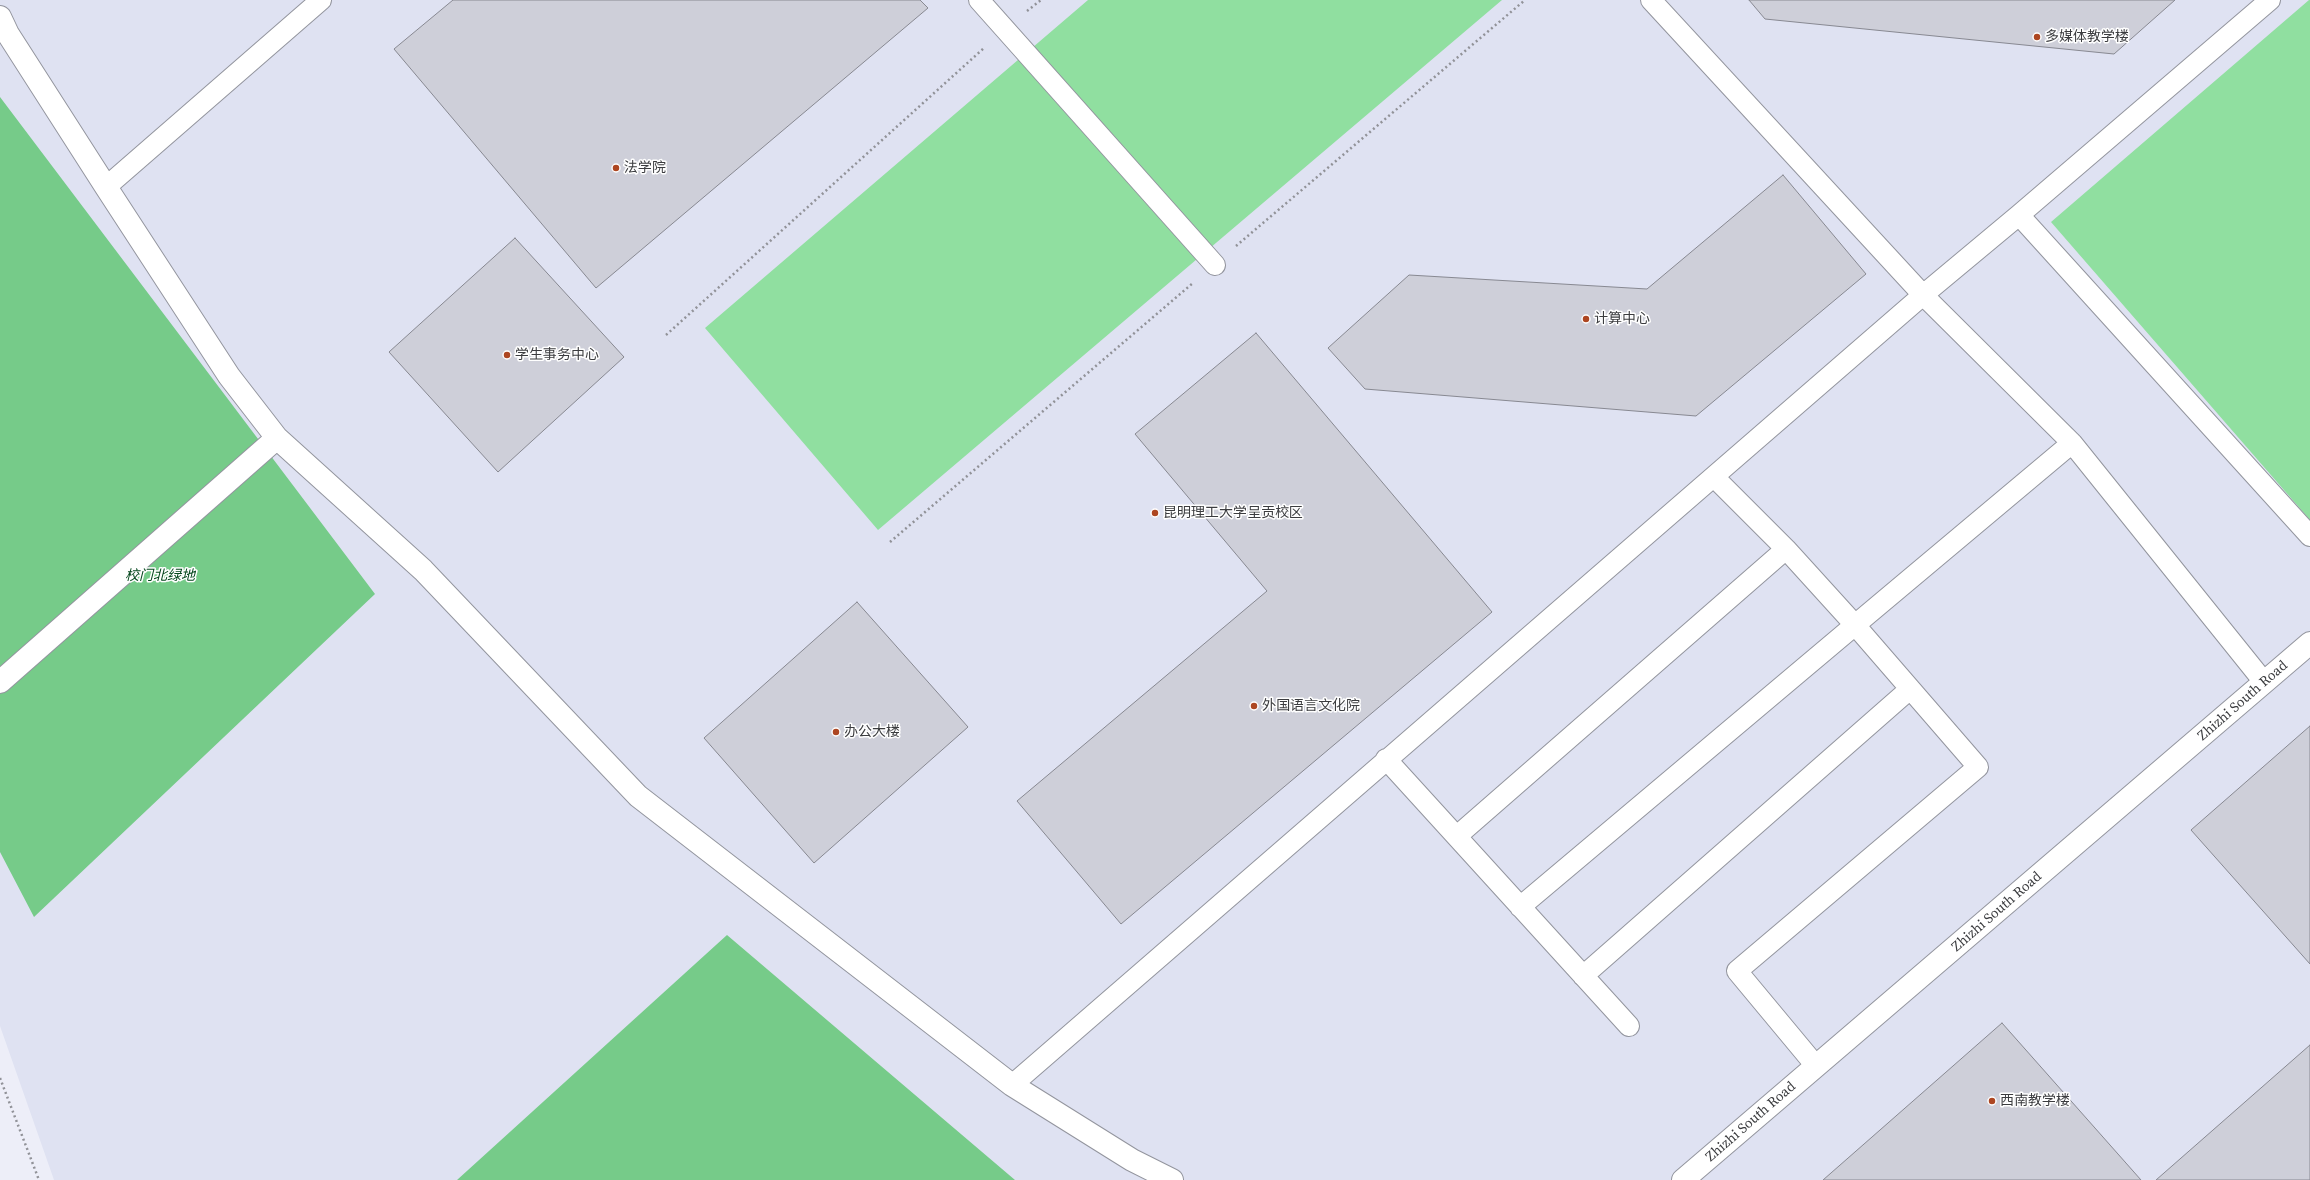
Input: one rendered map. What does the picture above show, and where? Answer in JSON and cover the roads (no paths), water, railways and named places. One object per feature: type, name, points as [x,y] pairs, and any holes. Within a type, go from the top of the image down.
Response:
[{"type":"street","points":[[0,17],[8,34],[229,376],[277,438],[423,570],[638,796],[1012,1085],[1132,1160],[1172,1180]]},
{"type":"street","points":[[0,682],[277,438]]},
{"type":"street","name":"Zhizhi South Road","points":[[1684,1180],[2310,643]]},
{"type":"lane","points":[[106,187],[321,0]]},
{"type":"lane","points":[[979,0],[1004,30],[1215,265]]},
{"type":"lane","points":[[1651,0],[1923,295],[2072,443],[2264,682]]},
{"type":"lane","points":[[1012,1085],[1386,759],[1923,295],[2019,215],[2270,0]]},
{"type":"lane","points":[[2019,215],[2310,536]]},
{"type":"lane","points":[[1520,907],[2072,443]]},
{"type":"lane","points":[[1714,477],[1786,549],[1855,625],[1978,767],[1737,972],[1816,1066]]},
{"type":"lane","points":[[1457,836],[1786,549]]},
{"type":"lane","points":[[1583,976],[1910,689]]},
{"type":"lane","points":[[1386,759],[1629,1026]]},
{"type":"place","name":"多媒体教学楼","points":[[2037,37]]},
{"type":"place","name":"法学院","points":[[616,168]]},
{"type":"place","name":"计算中心","points":[[1586,319]]},
{"type":"place","name":"学生事务中心","points":[[507,355]]},
{"type":"place","name":"昆明理工大学呈贡校区","points":[[1155,513]]},
{"type":"place","name":"外国语言文化院","points":[[1254,706]]},
{"type":"place","name":"办公大楼","points":[[836,732]]},
{"type":"place","name":"西南教学楼","points":[[1992,1101]]},
{"type":"park label","name":"校门北绿地","points":[[160,576]]}]
